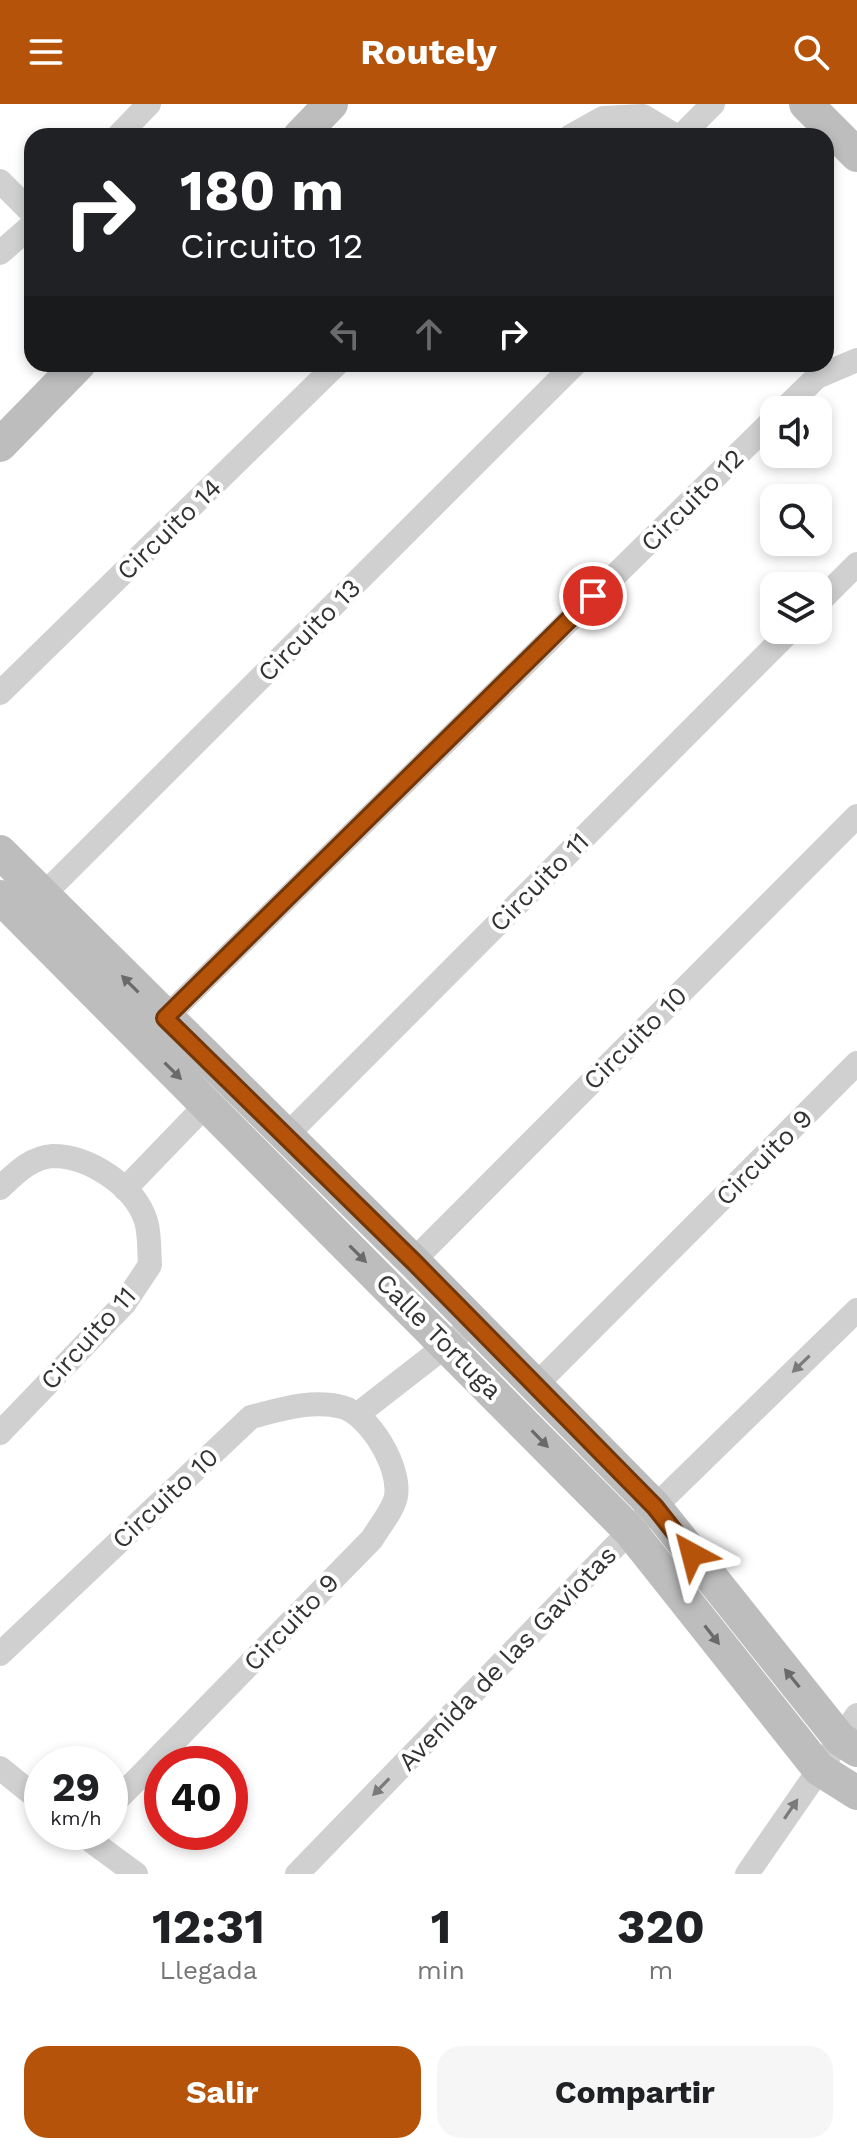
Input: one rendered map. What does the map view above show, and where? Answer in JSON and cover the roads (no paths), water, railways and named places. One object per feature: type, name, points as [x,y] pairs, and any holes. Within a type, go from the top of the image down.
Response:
[{"type":"street","points":[[126,128],[149,104]]},
{"type":"street","points":[[308,128],[331,104]]},
{"type":"street","points":[[687,128],[713,104]]},
{"type":"street","points":[[806,104],[830,128]]},
{"type":"street","points":[[585,128],[603,118],[643,116],[664,128]]},
{"type":"street","points":[[834,132],[857,155]]},
{"type":"street","points":[[0,181],[24,205]]},
{"type":"street","points":[[0,253],[24,232]]},
{"type":"street","points":[[834,368],[857,360]]},
{"type":"street","points":[[0,445],[71,372]]},
{"type":"street","name":"Circuito 14","points":[[0,693],[329,372]]},
{"type":"street","name":"Circuito 13","points":[[42,896],[567,372]]},
{"type":"street","points":[[797,396],[817,377],[827,372]]},
{"type":"street","name":"Circuito 12","points":[[165,1018],[760,433]]},
{"type":"street","points":[[832,589],[857,564]]},
{"type":"street","name":"Circuito 11","points":[[287,1135],[777,644]]},
{"type":"street","name":"Circuito 10","points":[[413,1261],[857,816]]},
{"type":"street","name":"Calle Tortuga","points":[[0,852],[413,1261],[460,1334],[535,1386],[655,1507],[851,1735]]},
{"type":"street","name":"Calle Tortuga","points":[[0,897],[207,1104],[460,1334],[630,1531],[819,1769],[857,1793]]},
{"type":"street","name":"Circuito 9","points":[[535,1386],[857,1063]]},
{"type":"street","points":[[0,1188],[24,1165],[52,1156],[92,1164],[125,1189],[207,1104]]},
{"type":"street","name":"Circuito 11","points":[[0,1433],[124,1304],[150,1265],[145,1220],[125,1189]]},
{"type":"street","name":"Avenida de las Gaviotas","points":[[297,1874],[630,1531],[857,1310]]},
{"type":"street","points":[[358,1414],[460,1334]]},
{"type":"street","name":"Circuito 10","points":[[0,1654],[251,1417],[303,1405],[341,1406],[358,1414]]},
{"type":"street","name":"Circuito 9","points":[[128,1789],[372,1539],[396,1496],[392,1459],[358,1414]]},
{"type":"street","points":[[747,1874],[819,1769],[851,1735]]},
{"type":"street","points":[[0,1768],[24,1787]]},
{"type":"street","points":[[104,1850],[136,1874]]}]
